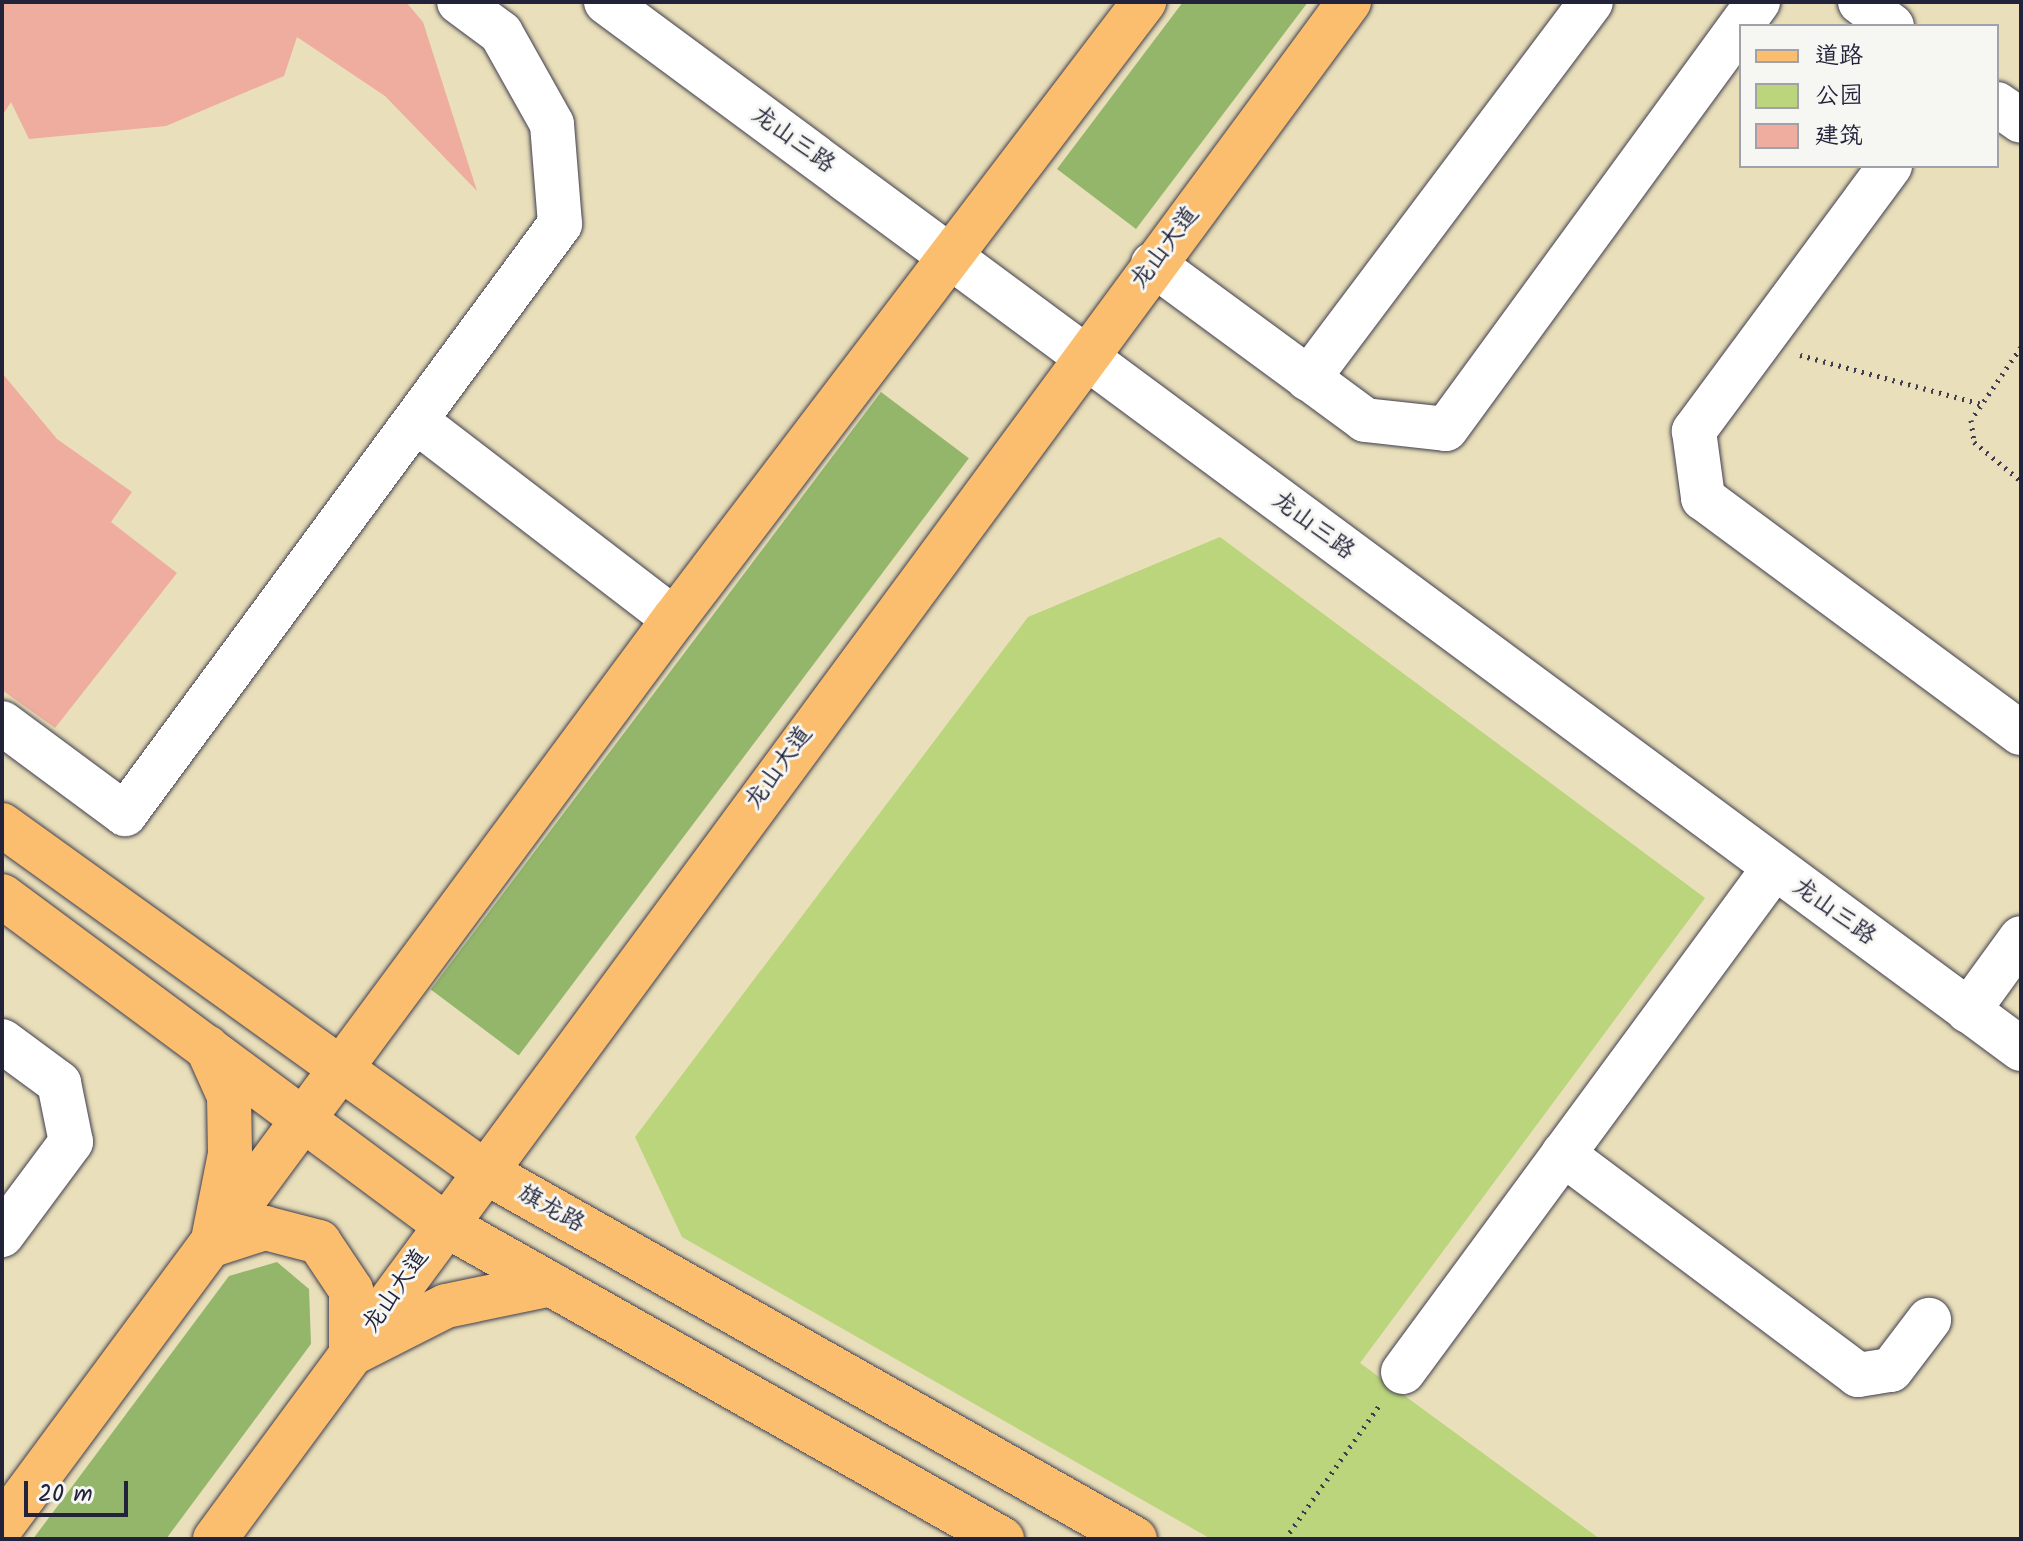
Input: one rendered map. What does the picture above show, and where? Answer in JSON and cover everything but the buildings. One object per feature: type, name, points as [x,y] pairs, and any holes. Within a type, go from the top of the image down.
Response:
[{"type":"main road","points":[[2,1526],[674,619],[949,254],[1144,2]]},
{"type":"main road","name":"龙山大道","points":[[215,1539],[482,1170],[1349,2]]},
{"type":"main road","name":"旗龙路","points":[[2,825],[339,1073],[482,1170],[1135,1539]]},
{"type":"main road","points":[[2,896],[444,1224],[1002,1539]]},
{"type":"main road","points":[[207,1047],[229,1110],[230,1154],[212,1245]]},
{"type":"main road","points":[[212,1245],[265,1228],[319,1242],[351,1290],[351,1354],[446,1306],[551,1284]]},
{"type":"street","points":[[2,723],[125,814],[560,224],[552,124],[501,33],[459,2]]},
{"type":"street","name":"龙山三路","points":[[606,2],[2021,1049]]},
{"type":"street","points":[[1308,379],[1591,2]]},
{"type":"street","points":[[1742,24],[1758,2]]},
{"type":"street","points":[[1860,2],[1889,24]]},
{"type":"street","points":[[1153,264],[1365,420],[1446,429],[1739,28]]},
{"type":"street","points":[[1999,105],[2021,121]]},
{"type":"street","points":[[1889,168],[1694,431],[1703,498],[2021,733]]},
{"type":"street","points":[[416,421],[674,619]]},
{"type":"street","points":[[1403,1372],[1774,868]]},
{"type":"street","points":[[1968,1011],[2021,938]]},
{"type":"street","points":[[2,1041],[59,1083],[71,1142],[2,1235]]},
{"type":"street","points":[[1563,1154],[1858,1375],[1891,1370],[1929,1320]]},
{"type":"path","points":[[1759,343],[1981,404]]},
{"type":"path","points":[[2021,347],[1971,420],[1974,442],[2021,481]]},
{"type":"path","points":[[1285,1539],[1403,1372]]},
{"type":"green space","points":[[1183,2],[1308,2],[1136,229],[1057,169]]},
{"type":"green space","points":[[881,392],[969,458],[519,1056],[431,989]]},
{"type":"green space","points":[[1220,537],[1705,898],[1360,1363],[1600,1539],[1211,1539],[682,1237],[635,1137],[1028,617]]},
{"type":"green space","points":[[277,1262],[309,1289],[311,1344],[166,1539],[33,1539],[229,1276]]}]
